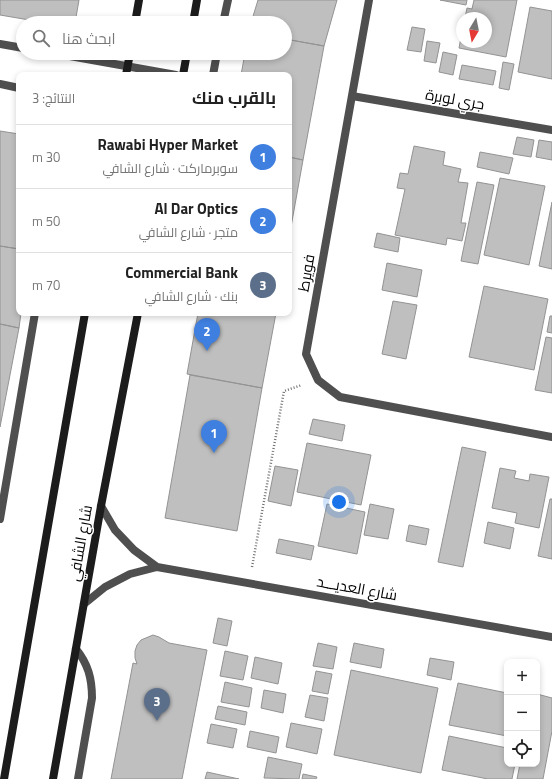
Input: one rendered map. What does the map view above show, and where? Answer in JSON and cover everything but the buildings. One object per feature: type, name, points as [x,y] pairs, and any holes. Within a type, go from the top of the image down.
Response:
[{"type":"main road","points":[[136,16],[139,0]]},
{"type":"main road","points":[[194,16],[197,0]]},
{"type":"main road","points":[[126,72],[128,60]]},
{"type":"main road","points":[[184,72],[186,60]]},
{"type":"main road","points":[[4,779],[84,316]]},
{"type":"main road","name":"شارع الشافي","points":[[53,779],[101,506],[137,316]]},
{"type":"street","points":[[225,16],[228,0]]},
{"type":"street","name":"فويرط","points":[[369,0],[306,354],[318,380],[340,398],[552,436]]},
{"type":"street","points":[[0,44],[16,47]]},
{"type":"street","points":[[92,60],[160,72]]},
{"type":"street","points":[[214,72],[216,60]]},
{"type":"street","points":[[0,84],[16,87]]},
{"type":"street","name":"جري لوبرة","points":[[352,96],[552,130]]},
{"type":"street","points":[[0,519],[34,316]]},
{"type":"street","name":"شارع العديـــد","points":[[101,506],[115,530],[134,550],[157,567]]},
{"type":"street","name":"شارع العديـــد","points":[[84,604],[105,587],[130,574],[157,567],[552,637]]},
{"type":"street","points":[[76,649],[84,659],[89,671],[92,685],[92,698],[78,779]]},
{"type":"path","points":[[249,583],[284,391],[318,380]]},
{"type":"place","name":"Al Dar Optics","points":[[207,351]]},
{"type":"place","name":"Rawabi Hyper Market","points":[[214,453]]},
{"type":"place","name":"Commercial Bank","points":[[157,721]]}]
